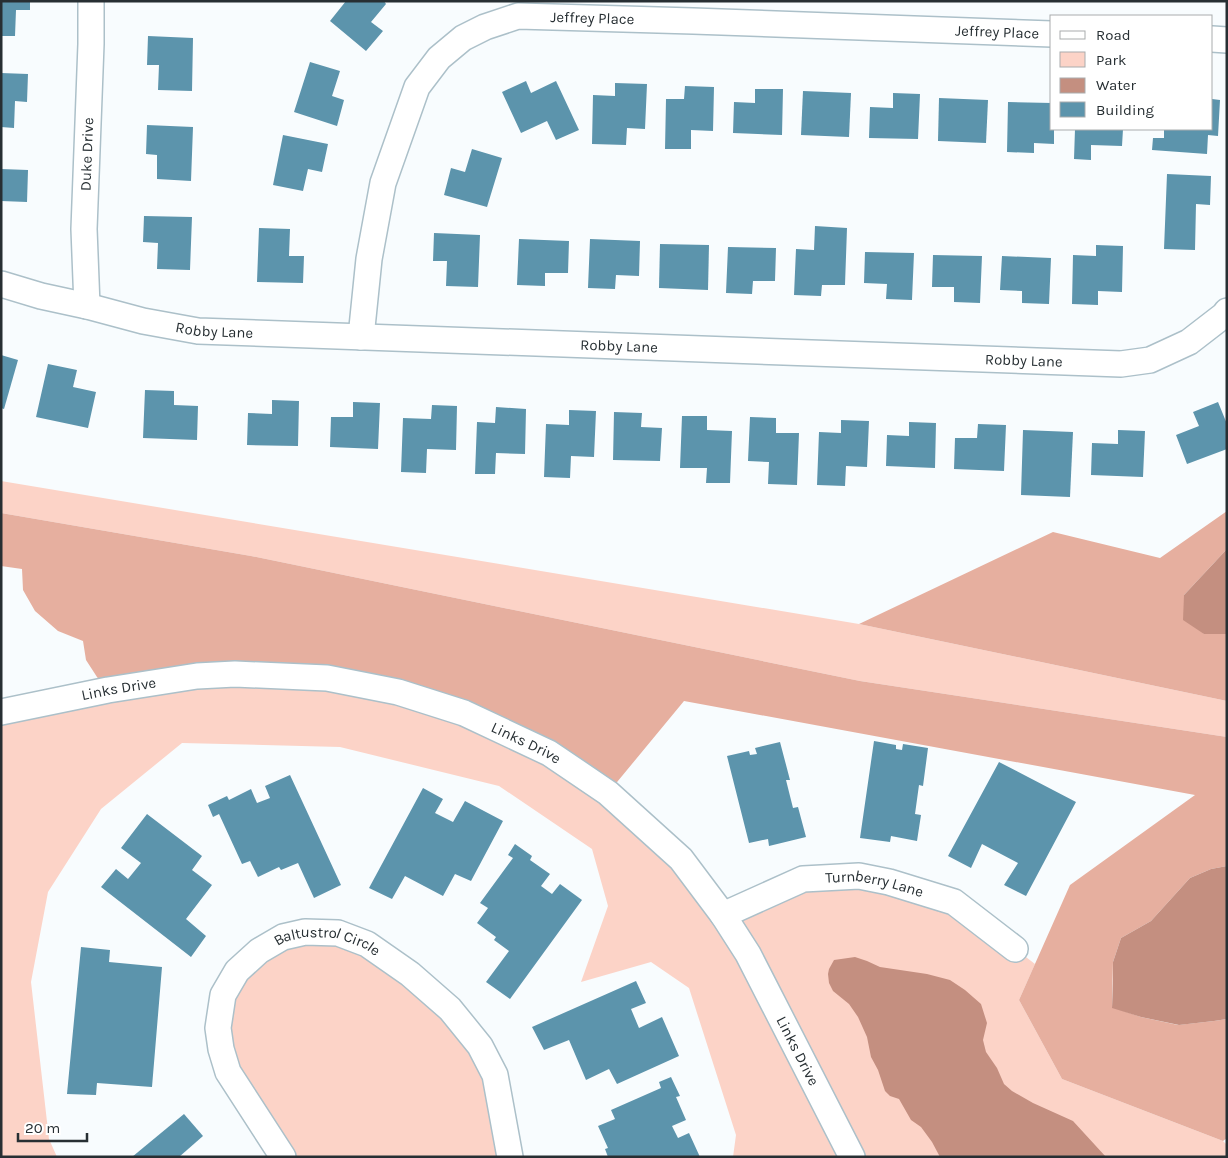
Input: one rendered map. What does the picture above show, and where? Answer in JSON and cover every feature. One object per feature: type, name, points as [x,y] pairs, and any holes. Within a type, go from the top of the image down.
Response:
[{"type":"street","name":"Duke Drive","points":[[87,306],[84,229],[91,1]]},
{"type":"street","name":"Jeffrey Place","points":[[361,337],[368,259],[383,184],[417,87],[439,58],[463,38],[485,27],[518,16],[693,11],[1050,34]]},
{"type":"street","points":[[1213,39],[1227,40]]},
{"type":"street","name":"Robby Lane","points":[[1,284],[41,296],[143,321],[198,331],[1121,364],[1150,360],[1189,342],[1227,311]]},
{"type":"street","name":"Links Drive","points":[[1,712],[197,676],[235,674],[327,678],[398,692],[464,713],[549,753],[608,793],[680,859],[723,915],[748,954],[852,1157]]},
{"type":"street","name":"Turnberry Lane","points":[[723,915],[803,879],[859,876],[889,882],[954,902],[1015,949]]},
{"type":"street","name":"Baltustrol Circle","points":[[283,1157],[228,1072],[221,1049],[218,1028],[223,995],[237,971],[259,951],[283,938],[305,932],[338,933],[367,944],[410,974],[450,1009],[480,1046],[496,1075],[510,1157]]},
{"type":"green space","points":[[1,481],[859,624],[1227,701],[1227,737],[860,681],[251,556],[1,513]]},
{"type":"green space","points":[[327,678],[549,753],[723,915],[803,879],[954,902],[1035,964],[1019,1000],[1062,1079],[1223,1141],[1227,1145],[1227,1157],[733,1157],[736,1135],[689,988],[651,962],[581,982],[608,906],[592,849],[499,786],[340,747],[182,743],[101,809],[48,892],[31,982],[49,1139],[57,1157],[1,1157],[1,712],[108,690]]},
{"type":"green space","points":[[283,937],[367,944],[480,1046],[510,1157],[283,1157],[228,1072],[223,995]]},
{"type":"shaded area","points":[[1227,511],[1227,549],[1184,595],[1204,634],[1227,634],[1227,701],[859,624],[1053,532],[1160,558]]},
{"type":"shaded area","points":[[1,513],[251,556],[860,681],[1227,737],[1227,866],[1211,869],[1190,878],[1151,921],[1121,938],[1113,962],[1112,1007],[1141,1017],[1178,1025],[1227,1019],[1227,1138],[1223,1141],[1062,1079],[1019,1000],[1070,885],[1195,795],[684,701],[608,793],[549,753],[327,678],[108,690],[86,660],[83,641],[58,631],[35,611],[23,590],[22,569],[1,566]]},
{"type":"water","points":[[1227,549],[1227,634],[1204,634],[1183,620],[1184,595]]},
{"type":"water","points":[[1227,866],[1227,1019],[1179,1025],[1141,1017],[1112,1008],[1113,962],[1121,938],[1151,921],[1190,878],[1211,869]]},
{"type":"water","points":[[855,957],[880,967],[927,974],[950,980],[965,990],[981,1004],[987,1023],[983,1040],[986,1052],[997,1068],[1004,1084],[1033,1103],[1073,1121],[1106,1157],[940,1157],[921,1127],[911,1120],[899,1099],[890,1096],[885,1091],[878,1070],[871,1057],[867,1037],[858,1017],[849,1004],[833,991],[829,983],[829,969],[834,960]]},
{"type":"building","points":[[1,1],[30,1],[30,10],[16,10],[15,36],[1,36]]},
{"type":"building","points":[[346,1],[384,1],[386,4],[371,22],[383,31],[366,51],[330,21]]},
{"type":"building","points":[[148,36],[193,38],[192,91],[158,90],[159,65],[147,65]]},
{"type":"building","points":[[310,62],[340,71],[332,96],[344,100],[337,126],[294,112]]},
{"type":"building","points":[[1,73],[28,74],[27,102],[15,101],[14,128],[1,127]]},
{"type":"building","points":[[526,81],[531,93],[556,81],[579,130],[556,140],[547,121],[521,133],[502,92]]},
{"type":"building","points":[[615,83],[647,84],[645,129],[627,128],[626,145],[592,144],[593,95],[615,96]]},
{"type":"building","points":[[685,86],[714,87],[713,131],[691,130],[691,149],[665,149],[666,99],[684,99]]},
{"type":"building","points":[[755,89],[783,89],[782,135],[733,133],[734,102],[755,103]]},
{"type":"building","points":[[803,91],[851,93],[849,137],[801,135]]},
{"type":"building","points":[[893,93],[920,94],[918,139],[869,138],[870,107],[893,108]]},
{"type":"building","points":[[939,98],[988,100],[986,143],[938,141]]},
{"type":"building","points":[[1213,99],[1220,100],[1218,136],[1208,135],[1207,154],[1152,150],[1153,138],[1164,138],[1164,130],[1213,130]]},
{"type":"building","points":[[1008,102],[1050,103],[1050,130],[1054,130],[1054,144],[1034,143],[1034,153],[1007,152]]},
{"type":"building","points":[[147,125],[193,127],[191,181],[157,179],[157,155],[146,154]]},
{"type":"building","points":[[1075,130],[1123,130],[1122,146],[1091,145],[1091,160],[1074,159]]},
{"type":"building","points":[[283,135],[328,144],[322,172],[308,169],[303,191],[273,185]]},
{"type":"building","points":[[472,149],[502,158],[487,207],[444,195],[451,168],[465,172]]},
{"type":"building","points":[[1,169],[28,170],[27,202],[1,201]]},
{"type":"building","points":[[1167,174],[1211,176],[1210,205],[1196,204],[1195,250],[1164,249]]},
{"type":"building","points":[[144,216],[192,217],[190,270],[157,269],[158,243],[143,242]]},
{"type":"building","points":[[815,226],[847,228],[845,285],[822,285],[821,296],[794,295],[796,249],[814,250]]},
{"type":"building","points":[[259,228],[290,229],[289,256],[304,256],[303,283],[257,282]]},
{"type":"building","points":[[434,233],[480,235],[478,287],[446,286],[447,261],[433,261]]},
{"type":"building","points":[[519,239],[569,241],[568,273],[545,273],[545,286],[517,285]]},
{"type":"building","points":[[590,239],[640,241],[639,276],[616,275],[615,289],[588,288]]},
{"type":"building","points":[[660,244],[709,245],[708,290],[659,288]]},
{"type":"building","points":[[1096,245],[1123,246],[1122,292],[1098,291],[1098,305],[1072,304],[1073,255],[1096,256]]},
{"type":"building","points":[[728,247],[776,248],[775,281],[753,281],[752,294],[726,293]]},
{"type":"building","points":[[865,252],[914,253],[912,300],[886,299],[887,284],[864,283]]},
{"type":"building","points":[[933,255],[982,256],[980,303],[954,302],[954,287],[932,287]]},
{"type":"building","points":[[1002,256],[1051,258],[1049,304],[1022,303],[1022,291],[1000,290]]},
{"type":"building","points":[[1,355],[18,360],[4,409],[1,408]]},
{"type":"building","points":[[48,364],[77,370],[73,387],[96,392],[88,428],[36,417]]},
{"type":"building","points":[[145,390],[174,391],[174,405],[198,406],[197,440],[143,438]]},
{"type":"building","points":[[272,400],[299,401],[298,446],[247,445],[248,413],[272,414]]},
{"type":"building","points":[[353,402],[380,403],[378,449],[330,447],[331,417],[353,417]]},
{"type":"building","points":[[1218,402],[1227,424],[1227,449],[1187,464],[1176,435],[1199,426],[1193,412]]},
{"type":"building","points":[[432,405],[457,406],[456,450],[427,449],[426,473],[401,472],[403,418],[431,419]]},
{"type":"building","points":[[496,407],[526,409],[525,454],[496,453],[495,474],[475,474],[477,422],[495,423]]},
{"type":"building","points":[[569,410],[596,411],[594,457],[571,456],[570,478],[544,477],[546,424],[569,425]]},
{"type":"building","points":[[614,412],[642,413],[641,427],[662,428],[660,461],[613,460]]},
{"type":"building","points":[[682,416],[707,416],[707,430],[732,431],[730,483],[706,483],[707,468],[680,468]]},
{"type":"building","points":[[750,417],[776,418],[776,433],[799,433],[797,485],[768,484],[769,462],[748,461]]},
{"type":"building","points":[[841,420],[869,421],[867,467],[846,466],[845,486],[817,485],[819,432],[841,433]]},
{"type":"building","points":[[909,422],[936,423],[935,468],[886,466],[887,435],[909,436]]},
{"type":"building","points":[[978,424],[1006,425],[1004,471],[954,469],[955,438],[977,438]]},
{"type":"building","points":[[1023,430],[1073,432],[1070,497],[1021,495]]},
{"type":"building","points":[[1118,430],[1145,431],[1143,477],[1091,475],[1092,443],[1118,444]]},
{"type":"building","points":[[874,741],[896,745],[896,749],[902,750],[903,744],[928,748],[923,786],[919,785],[915,814],[921,815],[917,841],[891,836],[890,842],[860,838]]},
{"type":"building","points":[[780,742],[790,780],[786,780],[793,808],[798,807],[806,837],[769,846],[768,839],[749,843],[727,756],[749,751],[750,755],[757,754],[755,748]]},
{"type":"building","points":[[999,762],[1076,802],[1026,896],[1004,885],[1018,863],[982,844],[971,868],[948,856]]},
{"type":"building","points":[[290,775],[341,885],[314,898],[298,863],[281,870],[279,867],[258,877],[250,861],[242,864],[219,814],[213,817],[208,805],[227,796],[229,800],[251,789],[257,803],[270,798],[265,786]]},
{"type":"building","points":[[423,788],[443,799],[435,813],[453,822],[465,801],[503,821],[471,881],[455,874],[443,896],[405,876],[392,899],[369,888]]},
{"type":"building","points":[[147,814],[202,856],[192,870],[212,885],[186,919],[206,936],[191,957],[101,887],[116,869],[128,879],[141,863],[121,848]]},
{"type":"building","points":[[515,844],[532,856],[530,860],[550,874],[541,886],[552,894],[560,884],[582,900],[510,999],[486,982],[509,951],[494,940],[496,937],[477,923],[488,908],[480,903],[513,858],[508,855]]},
{"type":"building","points":[[81,947],[110,950],[109,962],[162,967],[152,1087],[97,1083],[96,1095],[67,1094]]},
{"type":"building","points":[[636,981],[646,1003],[631,1009],[639,1028],[662,1017],[679,1056],[617,1084],[609,1069],[586,1080],[569,1040],[544,1050],[532,1027]]},
{"type":"building","points":[[671,1077],[680,1096],[676,1097],[686,1120],[672,1126],[678,1138],[689,1133],[700,1157],[608,1157],[605,1149],[608,1148],[598,1126],[615,1119],[611,1110],[661,1088],[659,1082]]},
{"type":"building","points":[[184,1114],[203,1136],[179,1157],[132,1157]]}]
